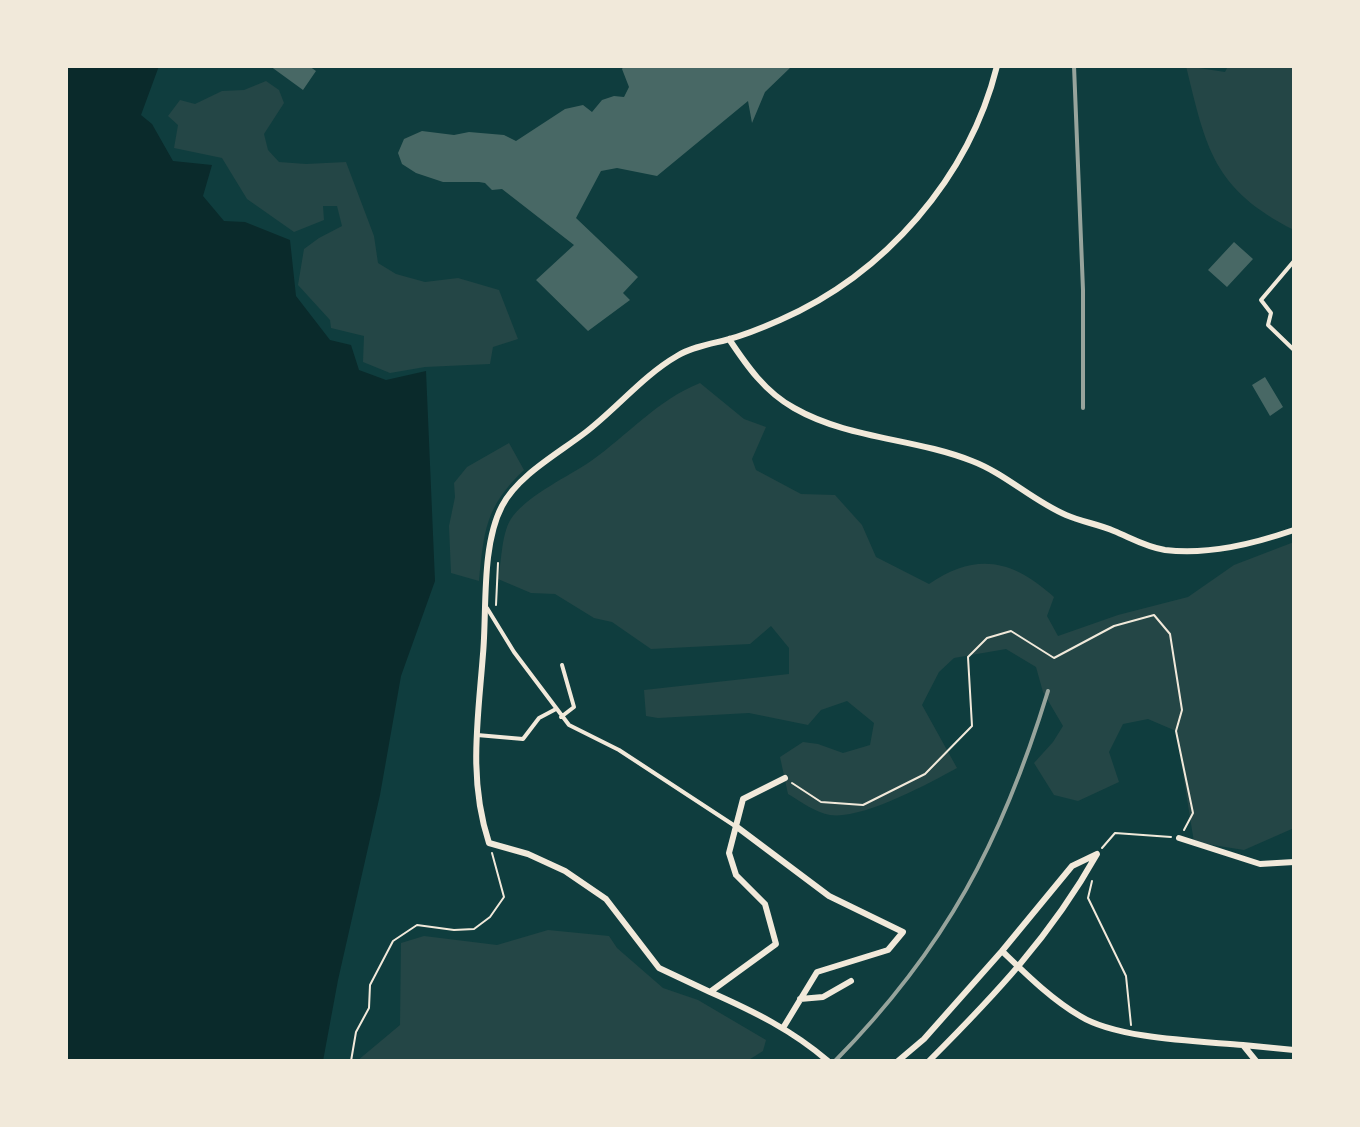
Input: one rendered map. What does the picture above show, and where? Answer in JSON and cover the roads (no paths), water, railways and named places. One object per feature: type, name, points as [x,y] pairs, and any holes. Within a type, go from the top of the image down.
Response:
[{"type":"street","points":[[828,1061],[763,1015],[659,968],[606,899],[573,877],[528,854],[489,843],[477,801],[477,735],[487,608],[488,563],[502,507],[510,494],[533,472],[604,419],[667,362],[691,349],[729,339],[780,320],[839,288],[906,231],[937,193],[961,154],[986,101],[997,66]]},
{"type":"street","points":[[729,339],[766,389],[794,408],[838,426],[924,446],[974,462],[1066,515],[1097,524],[1140,543],[1164,550],[1221,548],[1251,544],[1294,530]]},
{"type":"street","points":[[710,992],[776,944],[765,903],[736,875],[729,853],[743,799],[785,778]]},
{"type":"street","points":[[737,827],[829,896],[903,932],[888,950],[817,972],[783,1028]]},
{"type":"street","points":[[1179,838],[1260,864],[1294,862]]},
{"type":"street","points":[[898,1061],[924,1039],[1002,951],[1072,866],[1097,855],[1071,900],[1019,968],[929,1061]]},
{"type":"street","points":[[1002,951],[1019,968],[1081,1017],[1132,1034],[1294,1050]]},
{"type":"street","points":[[800,999],[823,997],[851,981]]},
{"type":"street","points":[[1243,1045],[1256,1061]]},
{"type":"lane","points":[[1294,261],[1261,300],[1270,313],[1268,325],[1294,350]]},
{"type":"lane","points":[[487,608],[561,717],[581,733],[619,750],[737,827]]},
{"type":"lane","points":[[561,717],[574,707],[562,665]]},
{"type":"lane","points":[[477,735],[523,739],[539,718],[556,709]]},
{"type":"railway","points":[[1074,66],[1083,290],[1083,408]]},
{"type":"railway","points":[[835,1061],[909,977],[966,890],[1011,796],[1048,691]]}]
